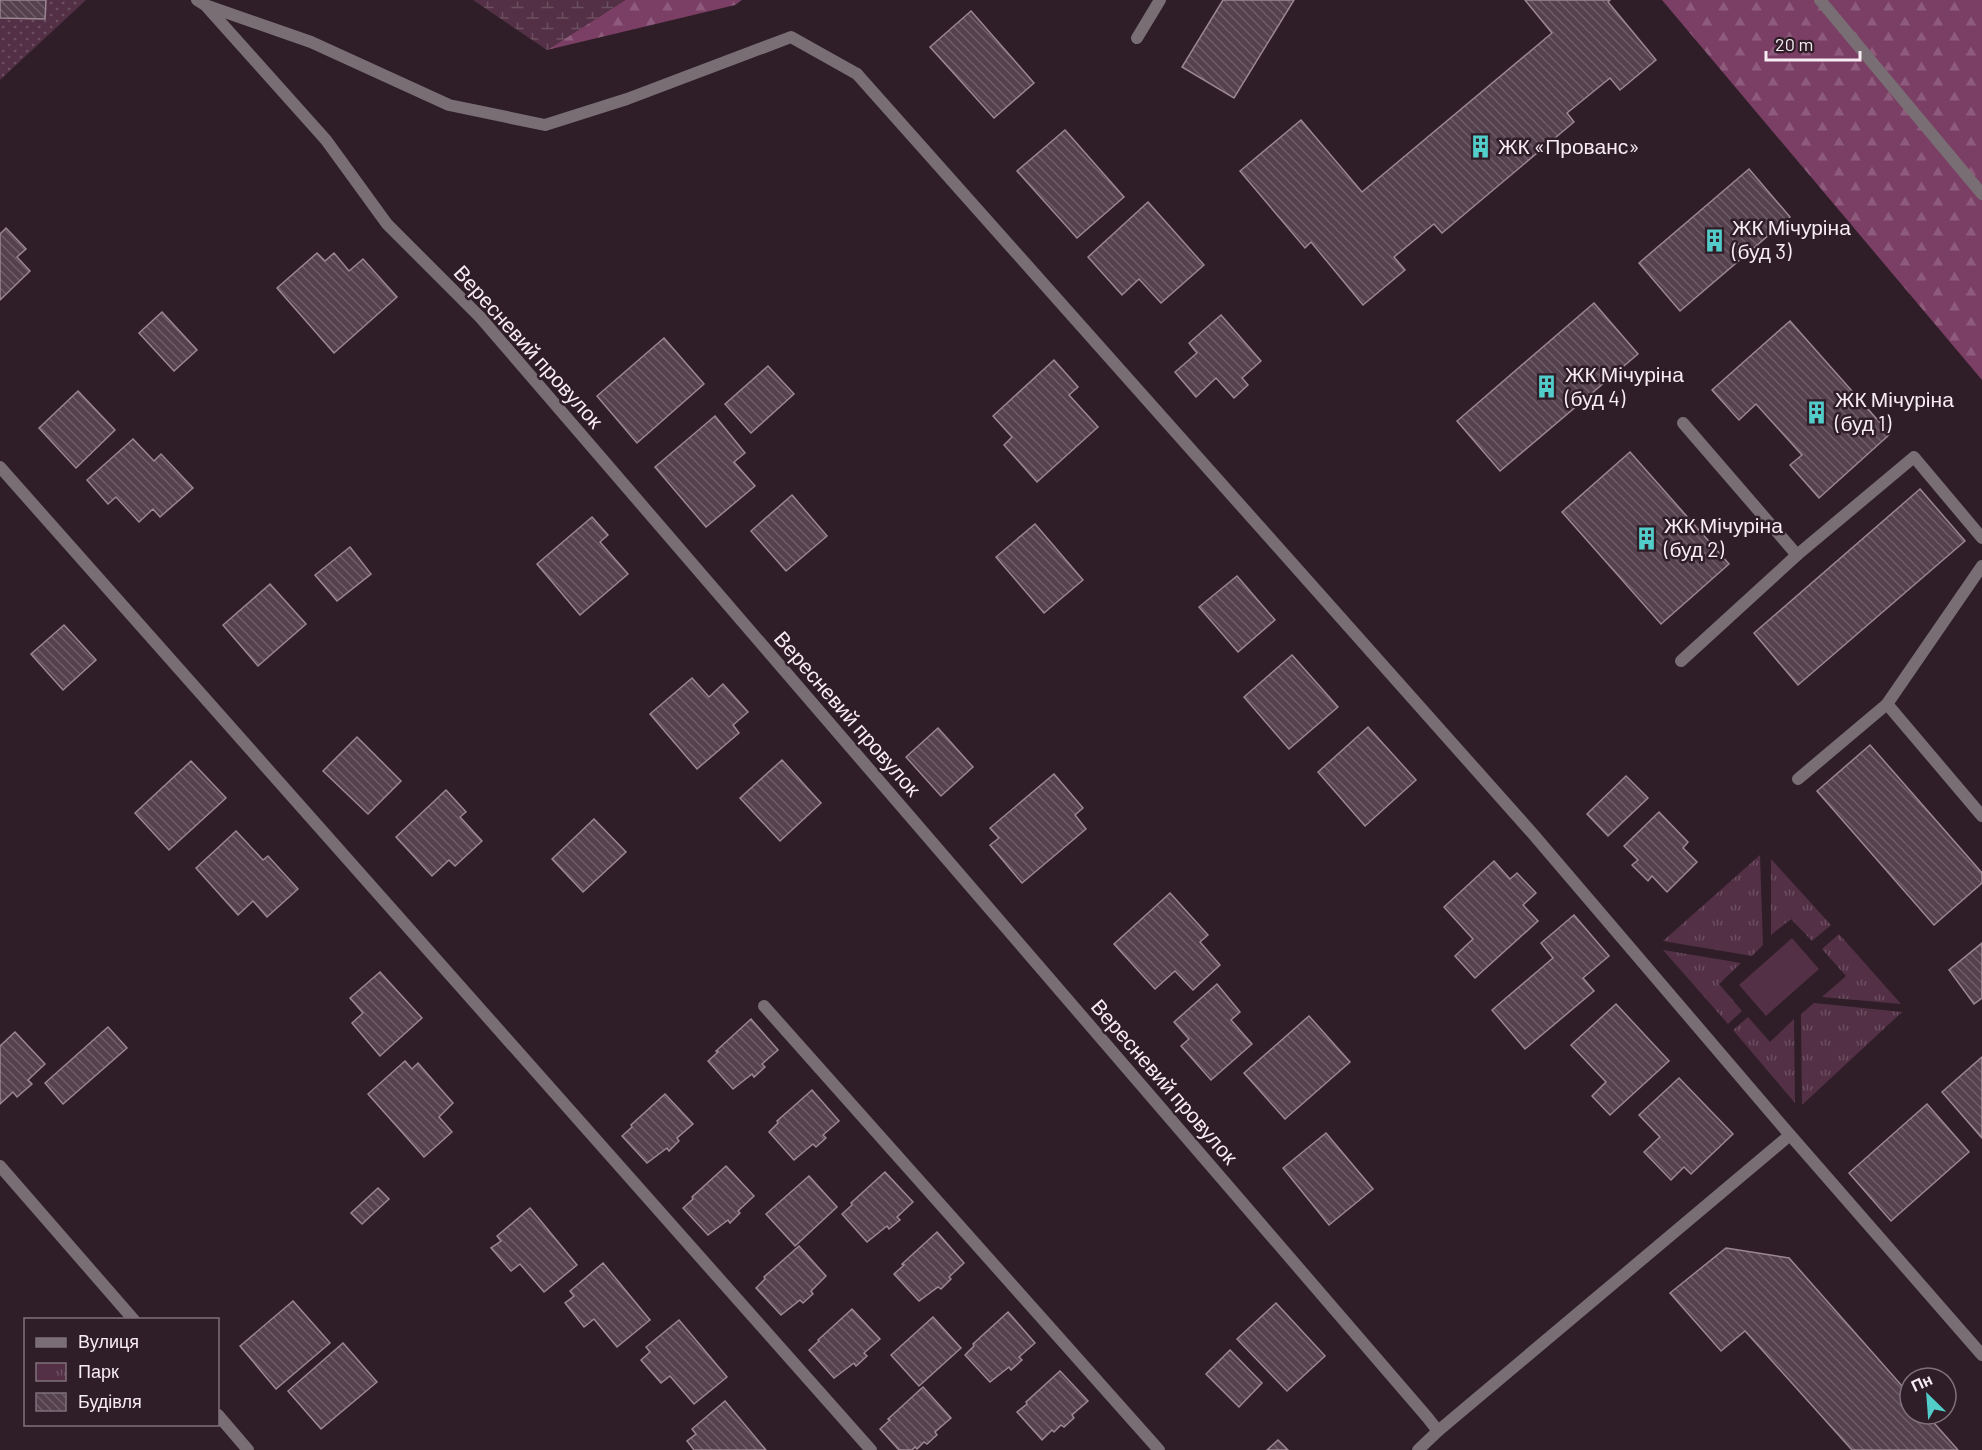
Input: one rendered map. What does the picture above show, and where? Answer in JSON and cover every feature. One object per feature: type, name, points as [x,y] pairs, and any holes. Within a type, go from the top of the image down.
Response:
[{"type":"street","points":[[1137,38],[1160,0]]},
{"type":"street","points":[[1820,0],[1982,194]]},
{"type":"street","points":[[201,2],[311,42],[449,105],[545,124],[627,99],[791,37],[857,74],[1533,834],[1982,1355]]},
{"type":"street","name":"Вересневий провулок","points":[[201,2],[326,140],[387,224],[480,317],[1438,1431]]},
{"type":"street","points":[[1683,423],[1797,555]]},
{"type":"street","points":[[1681,661],[1797,555],[1914,457],[1982,538]]},
{"type":"street","points":[[0,467],[871,1450]]},
{"type":"street","points":[[1798,779],[1887,704],[1982,566]]},
{"type":"street","points":[[1887,704],[1982,816]]},
{"type":"street","points":[[764,1006],[1159,1450]]},
{"type":"street","points":[[1418,1450],[1790,1134]]},
{"type":"street","points":[[0,1166],[132,1318]]},
{"type":"street","points":[[219,1416],[248,1450]]},
{"type":"green space","points":[[0,0],[86,0],[0,80]]},
{"type":"green space","points":[[473,0],[625,0],[547,50]]},
{"type":"green space","points":[[625,0],[742,0],[735,5],[547,50]]},
{"type":"green space","points":[[1662,0],[1982,0],[1982,380]]},
{"type":"green space","points":[[1760,855],[1763,945],[1752,956],[1663,941]]},
{"type":"green space","points":[[1771,859],[1831,925],[1812,941],[1791,919],[1771,935]]},
{"type":"green space","points":[[1839,934],[1901,1004],[1822,997],[1846,976],[1822,949]]},
{"type":"green space","points":[[1792,938],[1819,969],[1766,1016],[1739,985]]},
{"type":"green space","points":[[1663,950],[1741,963],[1719,984],[1742,1011],[1728,1024]]},
{"type":"green space","points":[[1814,1003],[1902,1012],[1802,1105],[1801,1014]]},
{"type":"green space","points":[[1748,1017],[1770,1042],[1794,1019],[1795,1103],[1733,1030]]},
{"type":"building","points":[[0,0],[46,0],[45,19],[0,18]]},
{"type":"building","points":[[1223,0],[1294,0],[1234,98],[1182,67]]},
{"type":"building","name":"ЖК «Прованс»","points":[[1525,0],[1610,0],[1608,2],[1656,60],[1620,90],[1610,78],[1567,113],[1574,122],[1442,233],[1434,224],[1394,257],[1405,270],[1363,305],[1311,242],[1305,248],[1240,171],[1301,120],[1362,192],[1552,33]]},
{"type":"building","points":[[971,11],[1034,83],[994,118],[930,47]]},
{"type":"building","points":[[1065,130],[1124,197],[1077,238],[1017,171]]},
{"type":"building","name":"ЖК Мічуріна (буд 3)","points":[[1749,169],[1790,217],[1680,311],[1639,263]]},
{"type":"building","points":[[1148,202],[1204,265],[1161,303],[1139,279],[1122,295],[1088,257]]},
{"type":"building","points":[[6,228],[26,249],[17,257],[30,271],[0,300],[0,234]]},
{"type":"building","points":[[317,253],[325,261],[334,253],[349,271],[363,259],[397,297],[334,353],[277,288]]},
{"type":"building","name":"ЖК Мічуріна (буд 4)","points":[[1594,303],[1638,354],[1500,471],[1457,421]]},
{"type":"building","points":[[162,312],[197,350],[174,371],[139,333]]},
{"type":"building","points":[[1221,315],[1261,361],[1242,378],[1248,385],[1234,398],[1216,378],[1196,397],[1175,372],[1197,353],[1189,343]]},
{"type":"building","name":"ЖК Мічуріна (буд 1)","points":[[1790,321],[1890,434],[1819,498],[1790,465],[1802,455],[1756,404],[1739,420],[1712,390]]},
{"type":"building","points":[[664,338],[704,384],[637,443],[597,396]]},
{"type":"building","points":[[1054,360],[1078,387],[1069,395],[1098,427],[1037,482],[1004,445],[1012,437],[993,416]]},
{"type":"building","points":[[768,366],[794,394],[751,433],[725,404]]},
{"type":"building","points":[[78,391],[115,430],[76,468],[39,428]]},
{"type":"building","points":[[715,416],[745,453],[734,462],[755,486],[706,527],[655,467]]},
{"type":"building","points":[[133,439],[154,461],[161,454],[193,488],[160,517],[153,509],[139,522],[116,497],[108,504],[87,480]]},
{"type":"building","name":"ЖК Мічуріна (буд 2)","points":[[1630,452],[1729,564],[1661,624],[1562,512]]},
{"type":"building","points":[[1920,489],[1965,541],[1798,685],[1754,633]]},
{"type":"building","points":[[792,495],[827,536],[786,571],[751,531]]},
{"type":"building","points":[[592,517],[608,535],[600,542],[628,574],[580,615],[537,564]]},
{"type":"building","points":[[1035,524],[1083,580],[1044,613],[996,557]]},
{"type":"building","points":[[350,547],[371,574],[337,601],[315,575]]},
{"type":"building","points":[[1237,576],[1275,620],[1238,652],[1199,607]]},
{"type":"building","points":[[270,584],[306,624],[258,666],[223,625]]},
{"type":"building","points":[[64,625],[96,660],[63,690],[31,654]]},
{"type":"building","points":[[1292,655],[1338,707],[1289,749],[1244,697]]},
{"type":"building","points":[[692,678],[709,697],[723,684],[748,712],[733,725],[739,733],[697,769],[650,714]]},
{"type":"building","points":[[1368,727],[1416,780],[1365,826],[1318,772]]},
{"type":"building","points":[[938,728],[973,767],[941,796],[906,757]]},
{"type":"building","points":[[357,737],[401,781],[368,814],[323,771]]},
{"type":"building","points":[[1870,745],[1982,873],[1982,883],[1934,925],[1817,791]]},
{"type":"building","points":[[782,760],[821,803],[780,841],[740,798]]},
{"type":"building","points":[[191,761],[226,798],[169,850],[135,813]]},
{"type":"building","points":[[1054,774],[1083,808],[1075,815],[1086,829],[1022,883],[990,845],[999,838],[990,828]]},
{"type":"building","points":[[1626,776],[1648,798],[1608,836],[1587,814]]},
{"type":"building","points":[[446,790],[466,812],[460,817],[482,841],[455,866],[449,860],[432,876],[396,837]]},
{"type":"building","points":[[1659,812],[1688,842],[1683,848],[1697,862],[1667,892],[1652,876],[1648,881],[1632,865],[1638,860],[1624,846]]},
{"type":"building","points":[[594,819],[626,852],[583,892],[552,859]]},
{"type":"building","points":[[236,831],[263,860],[268,856],[298,889],[267,917],[253,901],[238,915],[196,868]]},
{"type":"building","points":[[1494,861],[1510,879],[1517,873],[1536,893],[1523,905],[1538,921],[1475,978],[1455,956],[1473,939],[1444,907]]},
{"type":"building","points":[[1170,893],[1208,935],[1200,942],[1220,965],[1193,990],[1175,971],[1155,989],[1114,944]]},
{"type":"building","points":[[1574,915],[1609,956],[1583,978],[1594,991],[1525,1049],[1492,1010],[1553,958],[1541,943]]},
{"type":"building","points":[[1982,943],[1982,998],[1974,1004],[1949,970]]},
{"type":"building","points":[[380,972],[422,1018],[380,1056],[352,1023],[363,1013],[350,998]]},
{"type":"building","points":[[1217,984],[1240,1012],[1231,1020],[1252,1044],[1211,1080],[1181,1046],[1189,1039],[1174,1022]]},
{"type":"building","points":[[1616,1004],[1669,1061],[1610,1115],[1592,1096],[1606,1082],[1571,1045]]},
{"type":"building","points":[[1309,1016],[1350,1062],[1285,1119],[1244,1073]]},
{"type":"building","points":[[751,1019],[778,1050],[762,1064],[765,1067],[754,1077],[752,1074],[733,1089],[708,1061]]},
{"type":"building","points":[[108,1027],[127,1048],[63,1104],[45,1083]]},
{"type":"building","points":[[15,1032],[45,1064],[28,1080],[32,1084],[17,1097],[13,1092],[0,1104],[0,1046]]},
{"type":"building","points":[[1982,1057],[1982,1138],[1942,1092]]},
{"type":"building","points":[[405,1061],[412,1069],[418,1063],[453,1103],[439,1117],[452,1132],[424,1157],[368,1094]]},
{"type":"building","points":[[1679,1078],[1733,1134],[1691,1174],[1684,1167],[1671,1180],[1644,1152],[1660,1137],[1639,1115]]},
{"type":"building","points":[[812,1090],[839,1121],[823,1135],[826,1138],[816,1147],[813,1144],[794,1160],[769,1132],[778,1123],[777,1121]]},
{"type":"building","points":[[665,1094],[693,1124],[677,1138],[679,1141],[669,1151],[667,1148],[647,1163],[622,1136]]},
{"type":"building","points":[[1927,1104],[1969,1152],[1891,1221],[1849,1173]]},
{"type":"building","points":[[1326,1133],[1373,1189],[1329,1225],[1283,1168]]},
{"type":"building","points":[[726,1166],[754,1196],[738,1211],[740,1213],[730,1223],[728,1220],[708,1235],[683,1208]]},
{"type":"building","points":[[885,1172],[913,1202],[897,1217],[900,1220],[889,1229],[887,1226],[867,1242],[842,1214]]},
{"type":"building","points":[[809,1176],[837,1207],[795,1246],[766,1214]]},
{"type":"building","points":[[378,1188],[389,1199],[362,1224],[351,1213]]},
{"type":"building","points":[[530,1208],[577,1265],[544,1292],[520,1264],[511,1271],[491,1248],[501,1241],[497,1236]]},
{"type":"building","points":[[937,1232],[964,1263],[949,1277],[951,1279],[941,1289],[938,1287],[919,1301],[894,1274]]},
{"type":"building","points":[[799,1246],[826,1276],[803,1303],[800,1300],[781,1315],[756,1288],[765,1279],[764,1277]]},
{"type":"building","points":[[1726,1248],[1789,1258],[1898,1381],[1898,1426],[1937,1426],[1958,1450],[1852,1450],[1745,1331],[1721,1351],[1670,1293]]},
{"type":"building","points":[[603,1263],[650,1320],[617,1347],[594,1319],[584,1327],[565,1303],[574,1296],[570,1291]]},
{"type":"building","points":[[293,1301],[330,1343],[276,1389],[240,1346]]},
{"type":"building","points":[[1276,1303],[1325,1356],[1287,1391],[1237,1339]]},
{"type":"building","points":[[852,1309],[880,1339],[864,1353],[867,1356],[856,1366],[854,1363],[834,1378],[809,1350]]},
{"type":"building","points":[[1008,1312],[1035,1343],[1019,1357],[1022,1360],[1011,1370],[1009,1367],[990,1382],[965,1355],[974,1346],[973,1344]]},
{"type":"building","points":[[933,1317],[961,1348],[919,1386],[891,1355]]},
{"type":"building","points":[[679,1320],[727,1377],[694,1404],[670,1376],[661,1383],[641,1360],[650,1352],[646,1347]]},
{"type":"building","points":[[343,1343],[377,1382],[321,1429],[288,1391]]},
{"type":"building","points":[[1230,1350],[1262,1383],[1239,1407],[1206,1374]]},
{"type":"building","points":[[1060,1371],[1088,1401],[1072,1415],[1074,1418],[1064,1427],[1061,1425],[1054,1432],[1052,1430],[1042,1440],[1017,1412]]},
{"type":"building","points":[[923,1387],[951,1418],[935,1432],[937,1435],[927,1444],[924,1442],[917,1449],[915,1447],[912,1450],[899,1450],[880,1429]]},
{"type":"building","points":[[725,1401],[766,1450],[694,1450],[687,1441],[696,1434],[692,1429]]},
{"type":"building","points":[[1278,1440],[1288,1450],[1267,1450]]},
{"type":"place","name":"ЖК «Прованс»","points":[[1480,147]]},
{"type":"place","name":"ЖК Мічуріна (буд 3)","points":[[1714,240]]},
{"type":"place","name":"ЖК Мічуріна (буд 4)","points":[[1547,387]]},
{"type":"place","name":"ЖК Мічуріна (буд 1)","points":[[1817,412]]},
{"type":"place","name":"ЖК Мічуріна (буд 2)","points":[[1646,538]]}]
